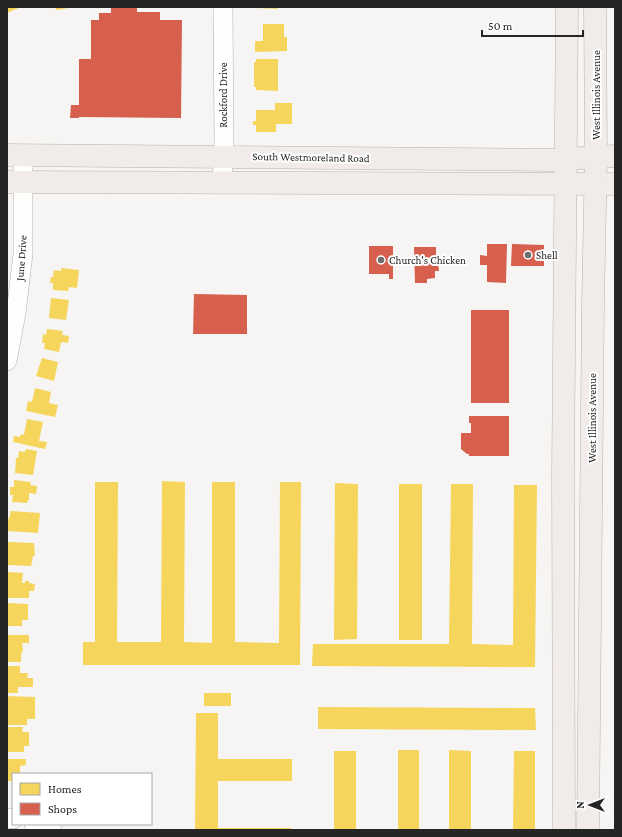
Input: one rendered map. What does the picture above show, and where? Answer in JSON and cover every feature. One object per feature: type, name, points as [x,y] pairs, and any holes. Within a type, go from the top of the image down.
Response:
[{"type":"main road","points":[[564,830],[563,592],[568,7]]},
{"type":"main road","name":"West Illinois Avenue","points":[[588,830],[593,303],[605,184],[606,156],[595,7]]},
{"type":"main road","name":"South Westmoreland Road","points":[[15,155],[567,159],[606,156]]},
{"type":"main road","points":[[15,182],[605,184]]},
{"type":"main road","points":[[563,592],[590,592]]},
{"type":"main road","points":[[564,783],[588,783]]},
{"type":"street","name":"Rockford Drive","points":[[222,7],[222,183]]},
{"type":"street","name":"June Drive","points":[[7,361],[16,313],[22,254],[15,182],[15,155]]},
{"type":"street","points":[[37,825],[52,830]]},
{"type":"building: Homes","points":[[7,7],[21,7],[7,13]]},
{"type":"building: Homes","points":[[55,7],[69,7],[69,8],[56,10]]},
{"type":"building: Homes","points":[[277,7],[277,9],[257,8]]},
{"type":"building: Homes","points":[[263,24],[284,24],[284,37],[287,37],[287,51],[255,52],[255,41],[263,41]]},
{"type":"building: Homes","points":[[256,59],[278,59],[278,91],[256,90],[256,87],[254,87],[254,62],[256,62]]},
{"type":"building: Homes","points":[[275,103],[292,103],[292,124],[276,124],[276,132],[256,132],[256,125],[253,125],[253,121],[256,121],[256,110],[275,110]]},
{"type":"building: Homes","points":[[61,268],[79,270],[77,288],[69,287],[68,291],[53,290],[53,283],[50,283],[51,277],[53,277],[54,270],[61,271]]},
{"type":"building: Homes","points":[[51,298],[69,300],[66,320],[49,318]]},
{"type":"building: Homes","points":[[47,329],[63,331],[62,335],[69,336],[68,343],[61,342],[59,352],[44,349],[45,343],[42,343],[43,334],[46,335]]},
{"type":"building: Homes","points":[[42,358],[58,362],[54,381],[36,376]]},
{"type":"building: Homes","points":[[35,388],[51,392],[49,403],[58,405],[55,417],[26,411],[28,401],[32,402]]},
{"type":"building: Homes","points":[[27,419],[43,422],[39,441],[47,442],[45,449],[13,442],[14,436],[20,437],[21,434],[24,435]]},
{"type":"building: Homes","points":[[26,449],[37,451],[33,475],[15,473],[16,458],[18,458],[19,451],[25,452]]},
{"type":"building: Homes","points":[[14,480],[31,482],[30,485],[37,486],[36,494],[29,493],[29,500],[27,503],[12,502],[13,495],[10,495],[10,487],[14,487]]},
{"type":"building: Homes","points":[[162,481],[185,482],[184,642],[212,643],[212,482],[235,482],[235,642],[279,643],[280,482],[301,482],[300,665],[83,665],[83,642],[95,642],[95,482],[118,482],[117,642],[161,642]]},
{"type":"building: Homes","points":[[335,483],[358,484],[357,639],[334,640]]},
{"type":"building: Homes","points":[[399,484],[422,484],[422,640],[399,640]]},
{"type":"building: Homes","points":[[451,484],[473,484],[472,644],[513,645],[514,485],[537,485],[535,667],[312,666],[313,644],[449,644]]},
{"type":"building: Homes","points":[[11,511],[40,513],[38,533],[7,531],[7,519],[9,519]]},
{"type":"building: Homes","points":[[8,542],[34,543],[35,556],[33,556],[31,566],[7,565]]},
{"type":"building: Homes","points":[[7,572],[23,573],[22,583],[29,581],[29,583],[35,584],[34,591],[29,591],[29,598],[7,598]]},
{"type":"building: Homes","points":[[7,603],[28,604],[28,620],[22,620],[22,626],[7,626]]},
{"type":"building: Homes","points":[[7,635],[29,635],[29,643],[22,643],[23,650],[21,662],[7,662]]},
{"type":"building: Homes","points":[[7,666],[20,666],[20,673],[28,673],[27,678],[33,678],[33,687],[18,687],[18,693],[7,693]]},
{"type":"building: Homes","points":[[204,693],[231,693],[231,706],[204,706]]},
{"type":"building: Homes","points":[[7,696],[35,697],[35,719],[27,719],[27,725],[7,725]]},
{"type":"building: Homes","points":[[318,707],[535,708],[536,730],[318,729]]},
{"type":"building: Homes","points":[[196,713],[218,713],[218,759],[292,759],[292,781],[218,781],[218,828],[291,828],[291,830],[195,830]]},
{"type":"building: Homes","points":[[7,727],[23,727],[22,732],[29,732],[29,746],[24,746],[24,752],[8,752]]},
{"type":"building: Homes","points":[[398,750],[419,750],[419,830],[398,830]]},
{"type":"building: Homes","points":[[449,750],[471,751],[471,830],[449,830]]},
{"type":"building: Homes","points":[[334,751],[356,751],[356,830],[334,830]]},
{"type":"building: Homes","points":[[514,751],[535,751],[535,830],[513,830]]},
{"type":"building: Homes","points":[[7,759],[26,759],[26,765],[20,766],[20,773],[12,773],[12,781],[7,781]]},
{"type":"building: Shops","points":[[111,8],[137,8],[137,12],[160,12],[160,20],[182,20],[181,118],[70,118],[71,105],[79,105],[79,59],[91,59],[91,20],[99,20],[99,13],[111,13]]},
{"type":"building: Shops","points":[[487,244],[507,244],[506,283],[487,282],[487,265],[480,265],[480,255],[487,256]]},
{"type":"building: Shops","name":"Shell","points":[[512,244],[544,245],[544,266],[511,266]]},
{"type":"building: Shops","name":"Church's Chicken","points":[[369,246],[393,246],[393,279],[389,279],[389,274],[369,274]]},
{"type":"building: Shops","points":[[414,247],[436,247],[436,263],[438,263],[439,271],[435,271],[435,278],[427,279],[427,283],[415,283]]},
{"type":"building: Shops","points":[[194,294],[247,295],[247,334],[193,334]]},
{"type":"building: Shops","points":[[471,310],[509,310],[509,403],[471,403]]},
{"type":"building: Shops","points":[[469,416],[509,416],[509,456],[469,456],[469,454],[461,449],[461,433],[471,433]]},
{"type":"place","name":"Shell","points":[[528,255]]},
{"type":"place","name":"Church's Chicken","points":[[381,260]]}]
